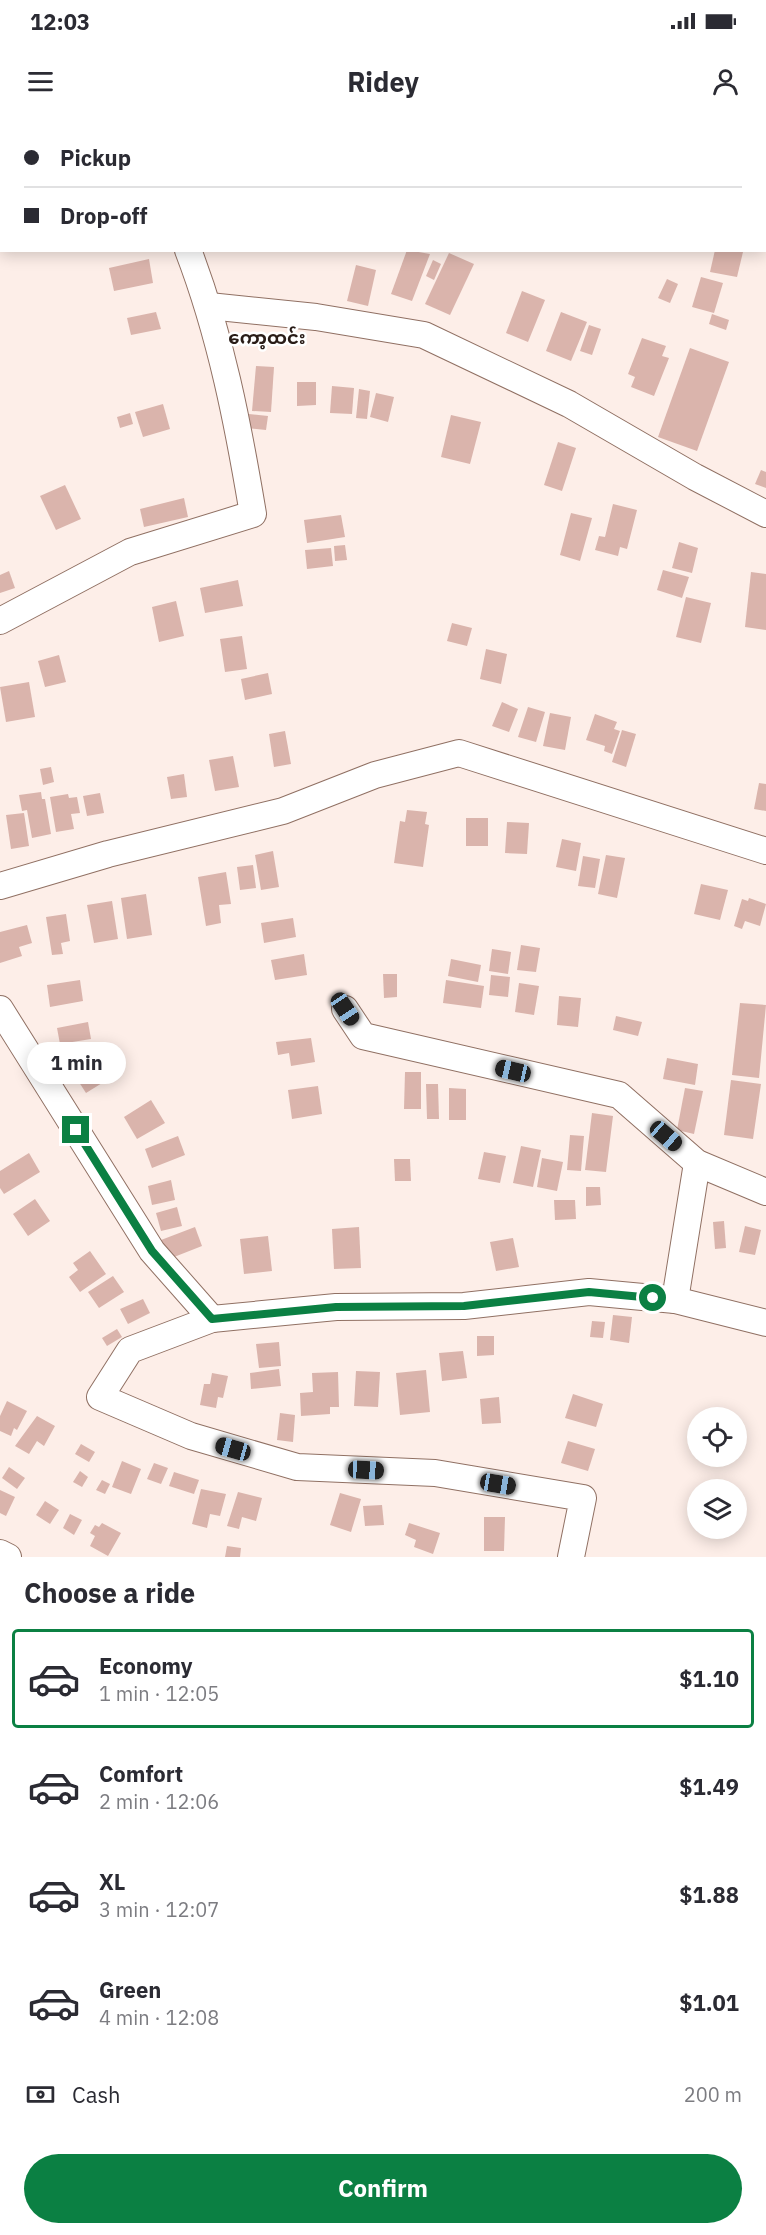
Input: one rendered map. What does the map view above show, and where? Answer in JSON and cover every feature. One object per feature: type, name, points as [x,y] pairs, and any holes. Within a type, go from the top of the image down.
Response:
[{"type":"street","points":[[0,621],[130,552],[253,514],[237,418],[209,306],[189,252]]},
{"type":"street","points":[[209,306],[316,317],[424,335],[569,404],[695,477],[766,514]]},
{"type":"street","points":[[0,886],[108,854],[283,811],[375,775],[459,753],[766,852]]},
{"type":"street","points":[[0,1009],[152,1251],[212,1319]]},
{"type":"street","points":[[345,1009],[363,1036],[619,1095],[697,1163],[766,1192]]},
{"type":"street","points":[[675,1300],[697,1163]]},
{"type":"street","points":[[571,1557],[583,1498],[435,1473],[297,1467],[191,1436],[100,1398],[130,1350],[212,1319],[336,1307],[464,1306],[589,1292],[675,1300],[766,1323]]},
{"type":"street","points":[[0,1553],[8,1557]]},
{"type":"building","points":[[406,252],[430,254],[412,301],[391,294]]},
{"type":"building","points":[[715,252],[743,252],[737,277],[710,272]]},
{"type":"building","points":[[449,253],[474,264],[450,315],[425,304]]},
{"type":"building","points":[[149,259],[153,283],[114,291],[109,268]]},
{"type":"building","points":[[433,260],[441,264],[434,280],[426,276]]},
{"type":"building","points":[[356,265],[376,270],[368,306],[347,301]]},
{"type":"building","points":[[701,277],[723,283],[714,313],[692,307]]},
{"type":"building","points":[[667,279],[678,284],[670,303],[658,298]]},
{"type":"building","points":[[522,291],[545,300],[528,342],[506,333]]},
{"type":"building","points":[[156,312],[161,329],[131,335],[127,318]]},
{"type":"building","points":[[561,312],[587,322],[571,361],[546,351]]},
{"type":"building","points":[[712,314],[729,320],[726,330],[709,324]]},
{"type":"building","points":[[589,325],[601,329],[592,355],[580,351]]},
{"type":"building","points":[[642,338],[666,346],[662,356],[669,358],[654,396],[631,387],[635,377],[628,374]]},
{"type":"building","points":[[690,348],[729,362],[697,451],[658,437]]},
{"type":"building","points":[[256,366],[274,367],[271,412],[252,411]]},
{"type":"building","points":[[297,382],[316,382],[316,405],[297,406]]},
{"type":"building","points":[[332,386],[354,388],[352,414],[330,413]]},
{"type":"building","points":[[359,389],[370,391],[367,419],[356,418]]},
{"type":"building","points":[[376,393],[394,397],[388,422],[370,417]]},
{"type":"building","points":[[163,404],[170,429],[143,437],[135,412]]},
{"type":"building","points":[[130,413],[133,424],[120,428],[117,417]]},
{"type":"building","points":[[249,414],[268,416],[266,430],[247,428]]},
{"type":"building","points":[[451,415],[481,422],[470,464],[441,457]]},
{"type":"building","points":[[558,442],[576,448],[562,491],[544,485]]},
{"type":"building","points":[[761,470],[766,472],[766,488],[755,484]]},
{"type":"building","points":[[65,485],[81,519],[56,530],[40,496]]},
{"type":"building","points":[[184,498],[188,517],[144,527],[140,509]]},
{"type":"building","points":[[613,504],[637,510],[627,549],[620,547],[618,556],[595,550],[599,536],[605,537]]},
{"type":"building","points":[[571,513],[592,518],[580,561],[560,555]]},
{"type":"building","points":[[341,515],[345,537],[307,543],[304,520]]},
{"type":"building","points":[[679,542],[698,548],[692,573],[672,568]]},
{"type":"building","points":[[345,545],[347,560],[335,561],[334,546]]},
{"type":"building","points":[[331,548],[333,566],[307,569],[305,550]]},
{"type":"building","points":[[663,570],[689,577],[682,598],[657,590]]},
{"type":"building","points":[[9,571],[15,588],[0,593],[0,575]]},
{"type":"building","points":[[751,572],[766,574],[766,630],[745,627]]},
{"type":"building","points":[[238,580],[243,606],[205,613],[200,588]]},
{"type":"building","points":[[686,597],[711,603],[701,643],[676,637]]},
{"type":"building","points":[[176,601],[184,636],[159,642],[152,607]]},
{"type":"building","points":[[452,623],[472,628],[467,646],[447,641]]},
{"type":"building","points":[[242,636],[247,669],[225,672],[220,639]]},
{"type":"building","points":[[486,649],[507,654],[501,684],[480,679]]},
{"type":"building","points":[[59,655],[66,682],[45,687],[38,661]]},
{"type":"building","points":[[268,673],[272,694],[245,700],[241,679]]},
{"type":"building","points":[[29,682],[35,717],[6,722],[0,687]]},
{"type":"building","points":[[502,702],[518,709],[509,732],[492,726]]},
{"type":"building","points":[[528,707],[545,712],[536,742],[518,737]]},
{"type":"building","points":[[550,713],[571,717],[565,750],[543,746]]},
{"type":"building","points":[[595,714],[617,722],[614,729],[620,731],[612,754],[604,751],[605,746],[586,740]]},
{"type":"building","points":[[622,730],[636,734],[626,767],[612,762]]},
{"type":"building","points":[[285,731],[291,764],[274,767],[269,734]]},
{"type":"building","points":[[233,756],[239,787],[215,791],[209,760]]},
{"type":"building","points":[[51,767],[54,782],[43,785],[40,769]]},
{"type":"building","points":[[184,774],[187,797],[171,799],[167,777]]},
{"type":"building","points":[[759,783],[766,784],[766,811],[754,809]]},
{"type":"building","points":[[41,792],[42,799],[45,799],[51,834],[32,838],[27,810],[22,811],[19,795]]},
{"type":"building","points":[[100,793],[104,813],[87,816],[83,796]]},
{"type":"building","points":[[68,794],[69,798],[77,797],[80,813],[71,814],[74,829],[56,832],[50,797]]},
{"type":"building","points":[[407,810],[427,812],[425,824],[429,825],[423,867],[394,863],[400,821],[405,822]]},
{"type":"building","points":[[24,813],[29,846],[11,849],[6,815]]},
{"type":"building","points":[[466,818],[488,818],[488,846],[466,846]]},
{"type":"building","points":[[507,822],[529,823],[527,854],[505,853]]},
{"type":"building","points":[[562,839],[581,843],[576,871],[556,867]]},
{"type":"building","points":[[273,851],[279,887],[261,890],[255,855]]},
{"type":"building","points":[[606,855],[625,858],[617,898],[598,894]]},
{"type":"building","points":[[583,856],[600,859],[595,888],[578,886]]},
{"type":"building","points":[[253,865],[256,888],[240,890],[237,867]]},
{"type":"building","points":[[226,872],[231,904],[219,905],[221,923],[206,926],[198,877]]},
{"type":"building","points":[[701,884],[728,890],[720,920],[694,914]]},
{"type":"building","points":[[146,894],[152,935],[127,939],[121,898]]},
{"type":"building","points":[[749,898],[766,904],[760,926],[745,921],[742,929],[734,926],[742,899],[748,901]]},
{"type":"building","points":[[112,901],[118,939],[94,943],[87,905]]},
{"type":"building","points":[[66,914],[70,941],[61,943],[63,954],[52,955],[46,917]]},
{"type":"building","points":[[293,918],[296,937],[264,943],[261,923]]},
{"type":"building","points":[[27,925],[32,943],[19,947],[22,956],[0,963],[0,932]]},
{"type":"building","points":[[521,945],[540,948],[536,972],[517,970]]},
{"type":"building","points":[[492,949],[511,952],[508,974],[489,971]]},
{"type":"building","points":[[304,954],[307,975],[275,980],[271,960]]},
{"type":"building","points":[[451,959],[481,965],[478,982],[448,976]]},
{"type":"building","points":[[383,974],[397,974],[397,997],[384,998]]},
{"type":"building","points":[[491,975],[510,977],[508,997],[489,995]]},
{"type":"building","points":[[80,980],[83,1001],[50,1007],[47,985]]},
{"type":"building","points":[[446,980],[484,986],[481,1008],[443,1003]]},
{"type":"building","points":[[519,983],[539,986],[534,1015],[515,1012]]},
{"type":"building","points":[[559,996],[581,998],[578,1027],[557,1025]]},
{"type":"building","points":[[740,1003],[766,1005],[759,1078],[732,1075]]},
{"type":"building","points":[[616,1016],[642,1022],[638,1036],[613,1030]]},
{"type":"building","points":[[88,1022],[91,1039],[60,1044],[57,1028]]},
{"type":"building","points":[[311,1038],[315,1062],[291,1066],[289,1053],[278,1055],[276,1042]]},
{"type":"building","points":[[104,1058],[115,1075],[86,1093],[75,1076]]},
{"type":"building","points":[[667,1058],[698,1064],[695,1085],[663,1079]]},
{"type":"building","points":[[405,1072],[421,1072],[421,1109],[404,1109]]},
{"type":"building","points":[[731,1080],[761,1084],[753,1139],[724,1135]]},
{"type":"building","points":[[426,1084],[438,1084],[439,1119],[427,1119]]},
{"type":"building","points":[[318,1086],[322,1114],[292,1119],[288,1090]]},
{"type":"building","points":[[449,1088],[466,1089],[466,1120],[449,1120]]},
{"type":"building","points":[[685,1088],[703,1091],[694,1134],[677,1130]]},
{"type":"building","points":[[151,1100],[165,1123],[137,1139],[124,1117]]},
{"type":"building","points":[[592,1113],[613,1116],[606,1172],[585,1170]]},
{"type":"building","points":[[570,1135],[584,1136],[581,1171],[567,1170]]},
{"type":"building","points":[[178,1136],[185,1155],[152,1168],[145,1149]]},
{"type":"building","points":[[521,1146],[541,1150],[533,1187],[513,1183]]},
{"type":"building","points":[[484,1152],[506,1156],[500,1183],[478,1179]]},
{"type":"building","points":[[29,1153],[40,1172],[4,1194],[0,1188],[0,1171]]},
{"type":"building","points":[[542,1158],[563,1162],[557,1191],[537,1187]]},
{"type":"building","points":[[394,1159],[410,1159],[411,1181],[395,1181]]},
{"type":"building","points":[[171,1180],[175,1200],[152,1205],[148,1186]]},
{"type":"building","points":[[586,1187],[600,1187],[601,1205],[586,1206]]},
{"type":"building","points":[[35,1199],[50,1221],[28,1236],[13,1214]]},
{"type":"building","points":[[554,1200],[575,1200],[576,1219],[555,1220]]},
{"type":"building","points":[[177,1207],[182,1226],[161,1231],[156,1213]]},
{"type":"building","points":[[724,1221],[726,1248],[715,1249],[713,1222]]},
{"type":"building","points":[[745,1226],[761,1230],[755,1255],[739,1252]]},
{"type":"building","points":[[195,1227],[202,1246],[169,1259],[161,1240]]},
{"type":"building","points":[[359,1227],[361,1268],[334,1269],[332,1229]]},
{"type":"building","points":[[268,1236],[272,1271],[244,1274],[240,1239]]},
{"type":"building","points":[[513,1238],[519,1267],[496,1271],[490,1242]]},
{"type":"building","points":[[90,1251],[106,1274],[80,1292],[69,1277],[78,1270],[73,1263]]},
{"type":"building","points":[[113,1276],[124,1292],[99,1308],[88,1292]]},
{"type":"building","points":[[143,1299],[150,1313],[128,1324],[120,1309]]},
{"type":"building","points":[[613,1315],[632,1317],[629,1343],[610,1340]]},
{"type":"building","points":[[592,1321],[605,1322],[603,1338],[590,1337]]},
{"type":"building","points":[[117,1329],[122,1337],[107,1346],[102,1338]]},
{"type":"building","points":[[477,1336],[494,1336],[494,1355],[477,1356]]},
{"type":"building","points":[[279,1342],[281,1366],[259,1368],[256,1344]]},
{"type":"building","points":[[463,1351],[467,1378],[442,1381],[439,1353]]},
{"type":"building","points":[[279,1369],[281,1386],[251,1389],[250,1373]]},
{"type":"building","points":[[426,1370],[430,1412],[400,1415],[396,1373]]},
{"type":"building","points":[[356,1371],[380,1372],[378,1407],[354,1406]]},
{"type":"building","points":[[338,1372],[339,1407],[330,1407],[330,1414],[301,1416],[300,1393],[313,1392],[312,1373]]},
{"type":"building","points":[[212,1373],[228,1376],[223,1398],[218,1397],[216,1408],[200,1405],[204,1384],[210,1384]]},
{"type":"building","points":[[573,1394],[603,1404],[596,1427],[565,1418]]},
{"type":"building","points":[[499,1397],[501,1423],[482,1424],[480,1399]]},
{"type":"building","points":[[7,1401],[27,1411],[17,1430],[14,1428],[11,1436],[0,1431],[0,1416]]},
{"type":"building","points":[[280,1413],[295,1415],[293,1442],[277,1440]]},
{"type":"building","points":[[37,1416],[55,1426],[44,1446],[37,1441],[29,1454],[15,1446]]},
{"type":"building","points":[[568,1441],[595,1449],[588,1471],[561,1463]]},
{"type":"building","points":[[81,1444],[95,1452],[89,1462],[75,1454]]},
{"type":"building","points":[[122,1461],[141,1469],[131,1494],[112,1487]]},
{"type":"building","points":[[154,1463],[168,1468],[161,1484],[147,1479]]},
{"type":"building","points":[[9,1467],[25,1478],[17,1489],[2,1478]]},
{"type":"building","points":[[80,1471],[88,1477],[82,1487],[73,1482]]},
{"type":"building","points":[[174,1472],[199,1480],[194,1494],[169,1486]]},
{"type":"building","points":[[102,1480],[110,1484],[105,1494],[96,1490]]},
{"type":"building","points":[[201,1489],[226,1494],[220,1516],[210,1514],[207,1528],[192,1524]]},
{"type":"building","points":[[0,1490],[15,1497],[6,1516],[0,1513]]},
{"type":"building","points":[[238,1492],[262,1498],[256,1521],[242,1517],[239,1529],[227,1526]]},
{"type":"building","points":[[340,1493],[361,1499],[351,1532],[330,1525]]},
{"type":"building","points":[[45,1501],[59,1510],[50,1524],[36,1515]]},
{"type":"building","points":[[382,1505],[384,1525],[365,1526],[363,1506]]},
{"type":"building","points":[[70,1514],[82,1520],[74,1535],[63,1528]]},
{"type":"building","points":[[484,1517],[505,1517],[504,1551],[484,1551]]},
{"type":"building","points":[[102,1523],[121,1533],[108,1556],[90,1546],[95,1536],[90,1533],[95,1525],[99,1527]]},
{"type":"building","points":[[409,1523],[440,1533],[433,1554],[414,1547],[416,1540],[405,1535]]},
{"type":"building","points":[[227,1546],[241,1548],[240,1557],[225,1557]]},
{"type":"district","name":"ကော့ထင်း","points":[[267,337]]},
{"type":"route","points":[[76,1130],[152,1251],[212,1319],[336,1307],[464,1306],[589,1292],[653,1298]]}]
